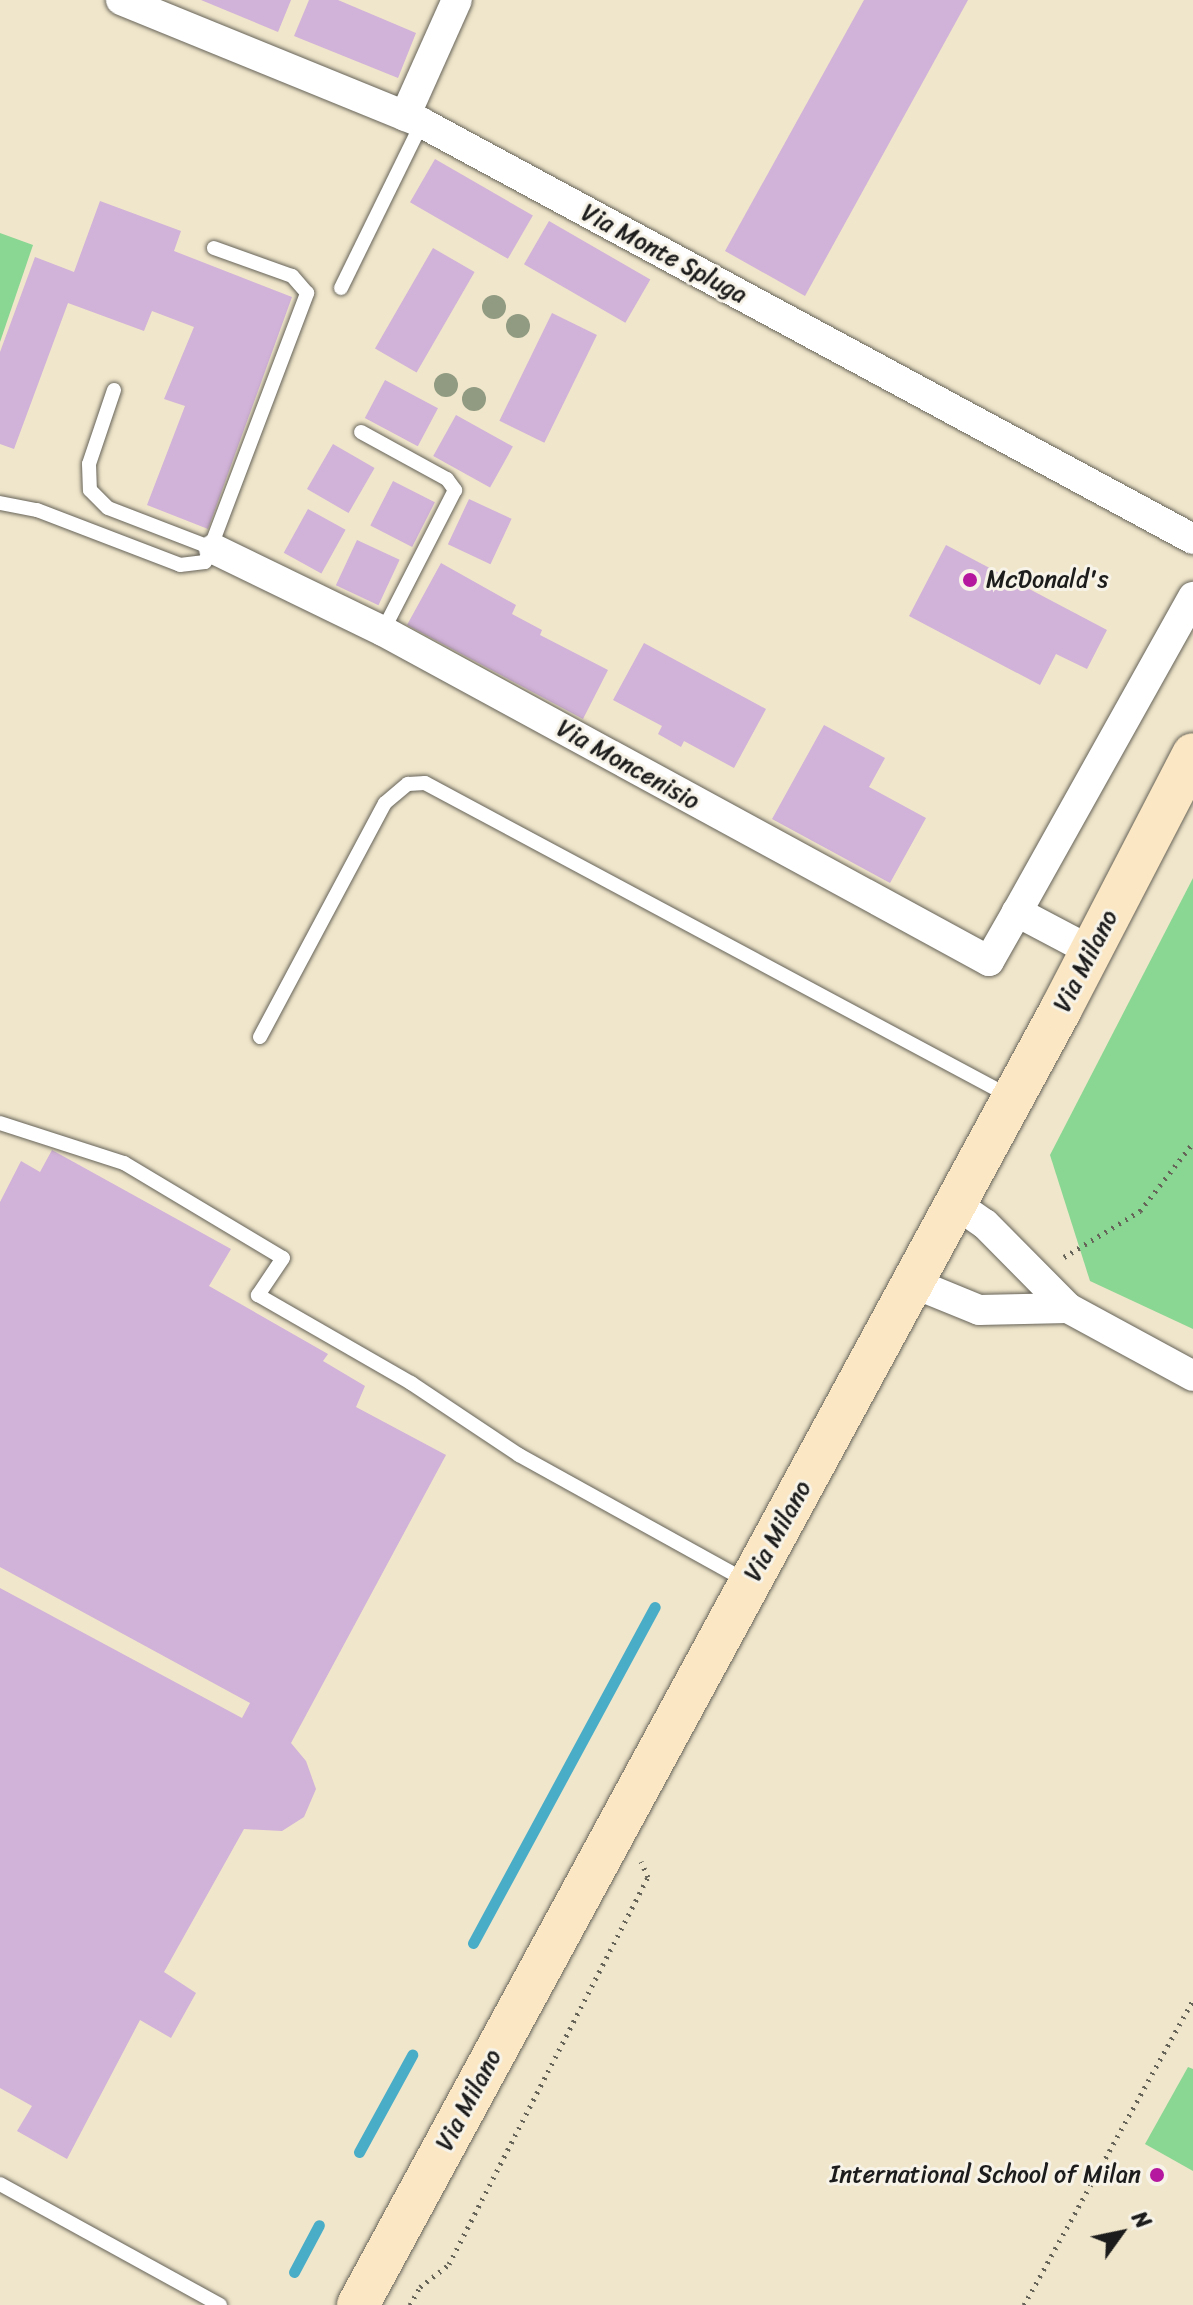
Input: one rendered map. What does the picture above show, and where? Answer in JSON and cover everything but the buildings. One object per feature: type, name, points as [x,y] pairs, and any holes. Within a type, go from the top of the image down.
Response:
[{"type":"main road","name":"Via Milano","points":[[358,2305],[956,1204],[1193,754]]},
{"type":"street","name":"Via Monte Spluga","points":[[121,0],[414,120],[1193,539]]},
{"type":"street","points":[[414,120],[457,0]]},
{"type":"street","name":"Via Moncenisio","points":[[214,549],[383,631],[989,961],[1017,912]]},
{"type":"street","points":[[1091,951],[1017,912],[1193,597]]},
{"type":"street","points":[[956,1204],[985,1224],[1068,1308],[1193,1376]]},
{"type":"street","points":[[913,1283],[979,1310],[1068,1308]]},
{"type":"lane","points":[[341,288],[414,120]]},
{"type":"lane","points":[[0,503],[37,510],[180,565],[205,562],[214,549],[307,293],[292,276],[214,248]]},
{"type":"lane","points":[[114,390],[89,464],[90,490],[108,508],[214,549]]},
{"type":"lane","points":[[361,432],[447,479],[455,490],[383,631]]},
{"type":"lane","points":[[260,1037],[385,803],[396,790],[425,783],[1013,1098]]},
{"type":"lane","points":[[0,1123],[124,1163],[283,1258],[258,1295],[411,1383],[519,1455],[750,1583]]},
{"type":"lane","points":[[0,2184],[220,2305]]},
{"type":"path","points":[[1063,1258],[1140,1211],[1193,1143]]},
{"type":"path","points":[[410,2305],[420,2287],[449,2264],[648,1877],[621,1819]]},
{"type":"path","points":[[1024,2305],[1193,2000]]},
{"type":"green space","points":[[0,233],[33,245],[0,342]]},
{"type":"green space","points":[[1193,878],[1193,1329],[1090,1281],[1050,1155]]},
{"type":"green space","points":[[1188,2067],[1193,2069],[1193,2171],[1145,2144]]},
{"type":"waterway","points":[[473,1943],[655,1607]]},
{"type":"waterway","points":[[359,2152],[412,2055]]},
{"type":"waterway","points":[[294,2272],[319,2225]]},
{"type":"place","name":"McDonald's","points":[[970,580]]},
{"type":"place","name":"International School of Milan","points":[[1157,2175]]}]
